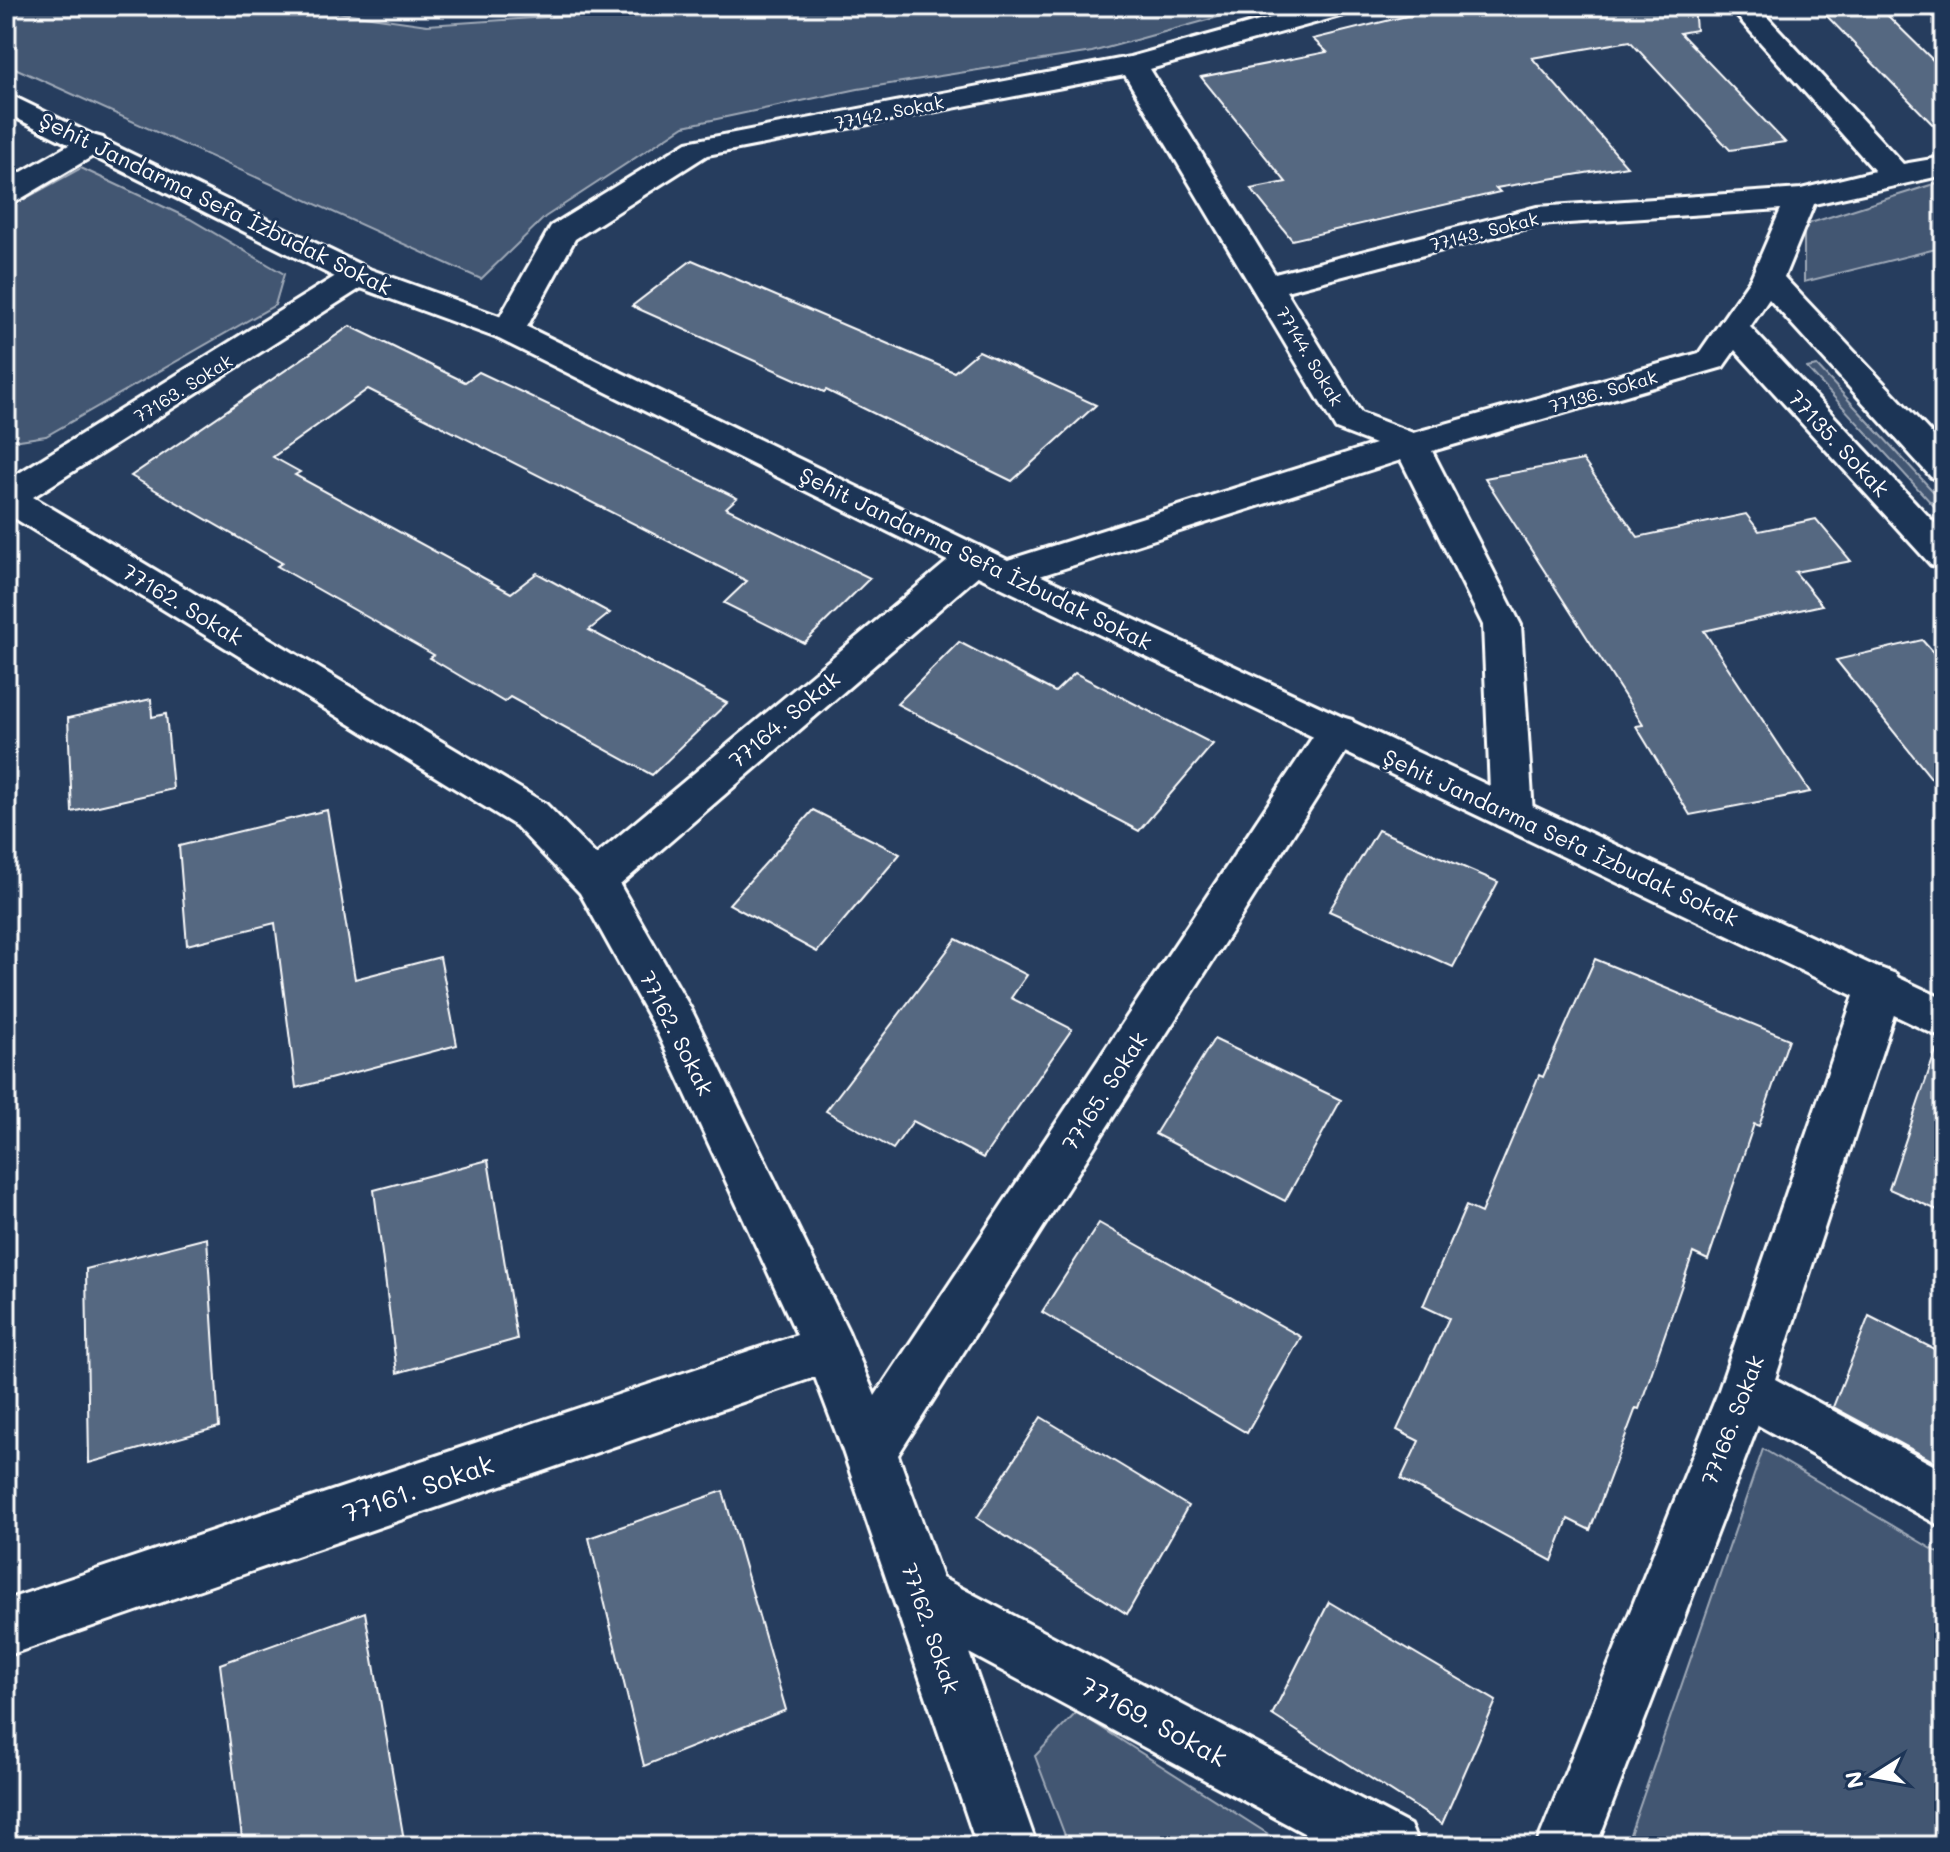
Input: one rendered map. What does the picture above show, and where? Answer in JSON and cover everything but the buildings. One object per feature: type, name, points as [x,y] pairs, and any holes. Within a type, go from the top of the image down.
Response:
[{"type":"street","name":"77142. Sokak","points":[[509,331],[562,233],[698,148],[1133,65],[1344,6]]},
{"type":"street","points":[[1742,6],[1896,175]]},
{"type":"street","name":"77144. Sokak","points":[[1133,65],[1348,421],[1411,445]]},
{"type":"street","name":"Şehit Jandarma Sefa İzbudak Sokak","points":[[6,102],[358,276],[509,331],[990,567],[1944,1020]]},
{"type":"street","points":[[6,194],[92,144]]},
{"type":"street","points":[[1801,198],[1944,166]]},
{"type":"street","name":"77143. Sokak","points":[[1267,286],[1537,216],[1801,198]]},
{"type":"street","name":"77136. Sokak","points":[[990,567],[1711,360],[1767,278],[1801,198]]},
{"type":"street","name":"77163. Sokak","points":[[7,497],[358,276]]},
{"type":"street","points":[[1767,278],[1944,469]]},
{"type":"street","name":"77135. Sokak","points":[[1734,329],[1944,556]]},
{"type":"street","points":[[1411,445],[1502,625],[1512,814]]},
{"type":"street","name":"77162. Sokak","points":[[7,497],[531,815],[595,881],[676,1025],[830,1348],[870,1451],[1007,1846]]},
{"type":"street","name":"77164. Sokak","points":[[595,881],[990,567]]},
{"type":"street","name":"77165. Sokak","points":[[870,1451],[1338,731]]},
{"type":"street","name":"77166. Sokak","points":[[1566,1846],[1745,1390],[1880,987]]},
{"type":"street","name":"77161. Sokak","points":[[6,1628],[830,1348]]},
{"type":"street","points":[[1745,1390],[1944,1501]]},
{"type":"street","name":"77169. Sokak","points":[[919,1596],[1389,1846]]},
{"type":"shaded area","points":[[6,6],[294,6],[427,25],[612,13],[641,6],[1258,6],[1092,52],[858,89],[684,126],[545,217],[481,279],[6,64]]},
{"type":"shaded area","points":[[81,168],[190,219],[284,274],[275,305],[46,436],[6,442],[6,209]]},
{"type":"shaded area","points":[[1937,183],[1944,191],[1944,247],[1804,282],[1804,225]]},
{"type":"shaded area","points":[[1817,366],[1944,503],[1944,517],[1807,368]]},
{"type":"shaded area","points":[[1763,1449],[1944,1556],[1944,1846],[1626,1846]]},
{"type":"shaded area","points":[[1077,1712],[1287,1846],[1069,1846],[1035,1756]]}]
